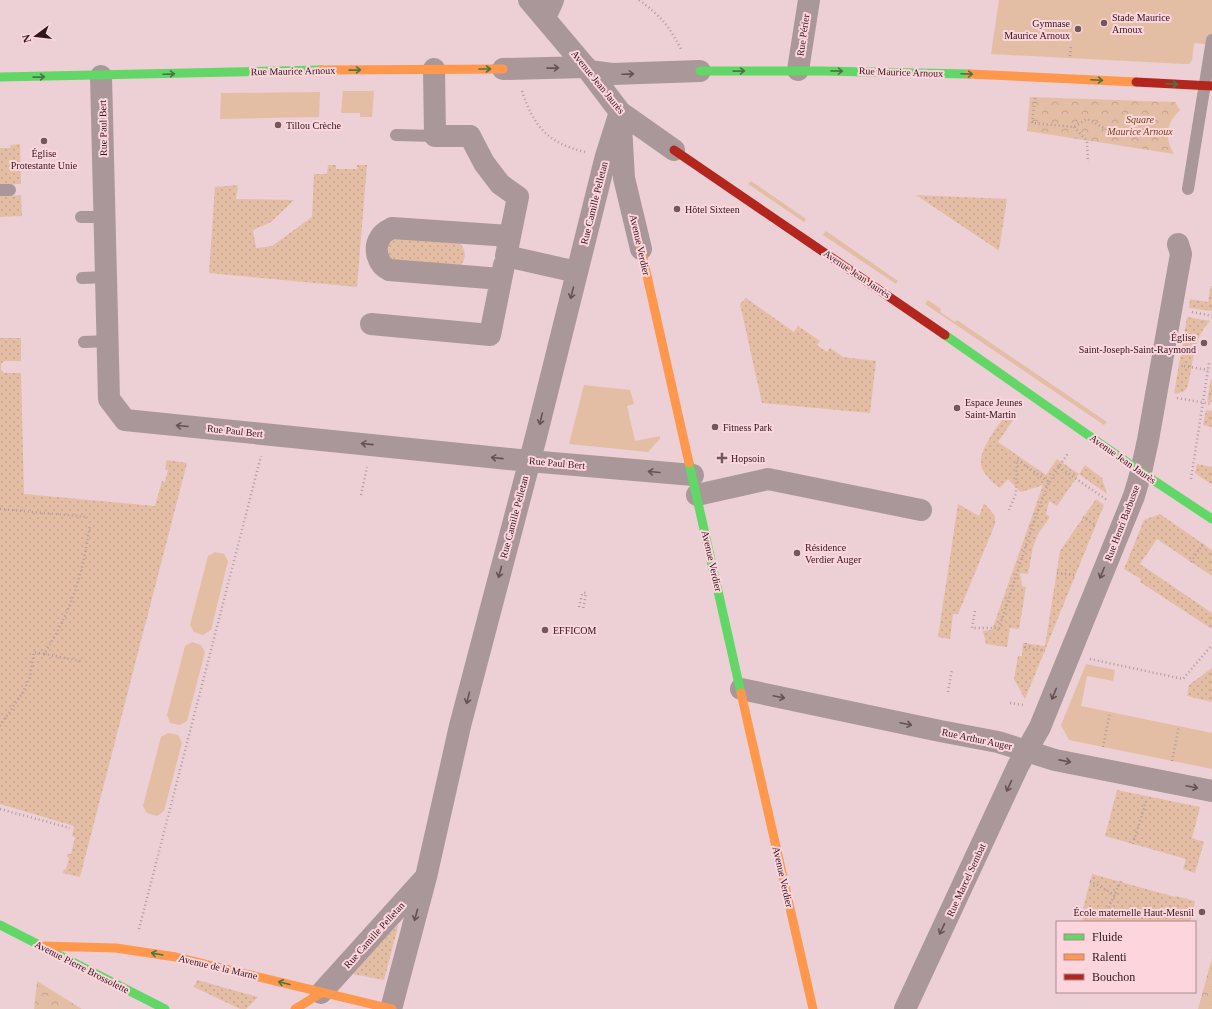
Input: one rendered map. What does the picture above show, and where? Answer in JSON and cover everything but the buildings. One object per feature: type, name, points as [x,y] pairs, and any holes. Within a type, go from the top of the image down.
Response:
[{"type":"main road","name":"Rue Maurice Arnoux","points":[[0,77],[101,76],[207,72],[434,69],[503,70]]},
{"type":"main road","name":"Rue Maurice Arnoux","points":[[692,71],[798,70],[1013,76],[1209,86]]},
{"type":"main road","name":"Avenue Jean Jaurès","points":[[674,150],[875,286],[1141,472],[1212,519]]},
{"type":"main road","name":"Avenue Verdier","points":[[641,249],[813,1009]]},
{"type":"main road","name":"Avenue Pierre Brossolette","points":[[0,925],[165,1009]]},
{"type":"main road","name":"Avenue de la Marne","points":[[41,946],[116,948],[181,958],[318,1001],[392,1009]]},
{"type":"main road","points":[[295,1009],[318,1001]]},
{"type":"street","name":"Avenue Jean Jaurès","points":[[529,0],[549,9],[588,69],[620,112],[674,150]]},
{"type":"street","name":"Rue Périer","points":[[798,70],[809,0]]},
{"type":"street","points":[[371,324],[490,335],[518,197],[500,184],[484,163],[470,136],[434,136],[434,69]]},
{"type":"street","name":"Rue Maurice Arnoux","points":[[503,70],[588,69],[612,74],[692,71]]},
{"type":"street","name":"Rue Paul Bert","points":[[101,76],[109,399],[125,420],[529,461],[695,485],[768,479],[921,510]]},
{"type":"street","name":"Rue Camille Pelletan","points":[[392,1009],[426,877],[460,726],[537,434],[606,156],[620,112]]},
{"type":"street","name":"Avenue Verdier","points":[[620,112],[624,178],[641,249]]},
{"type":"street","points":[[501,279],[389,270],[383,267],[379,260],[377,245],[384,232],[392,228],[508,246],[577,272]]},
{"type":"street","name":"Rue Henri Barbusse","points":[[1027,751],[1040,727],[1134,496],[1141,472],[1181,254],[1179,239]]},
{"type":"street","name":"Rue Arthur Auger","points":[[741,689],[998,742],[1055,760],[1212,792]]},
{"type":"street","name":"Rue Marcel Sembat","points":[[905,1009],[1018,766],[1027,751]]},
{"type":"street","name":"Rue Camille Pelletan","points":[[318,1001],[426,877]]},
{"type":"lane","points":[[1188,189],[1209,86],[1212,40]]},
{"type":"lane","points":[[396,135],[434,136]]},
{"type":"lane","points":[[81,217],[105,217]]},
{"type":"lane","points":[[82,278],[106,277]]},
{"type":"lane","points":[[84,342],[108,341]]},
{"type":"path","points":[[639,0],[656,13],[672,32],[692,71]]},
{"type":"path","points":[[1070,58],[1071,45]]},
{"type":"path","points":[[521,86],[528,110],[539,127],[552,139],[570,148],[606,156]]},
{"type":"path","points":[[1035,97],[1032,123],[1074,127],[1087,119],[1104,128],[1137,133],[1156,130],[1167,132]]},
{"type":"path","points":[[1074,127],[1087,141],[1088,162]]},
{"type":"path","points":[[1188,312],[1212,316]]},
{"type":"path","points":[[1190,486],[1210,363]]},
{"type":"path","points":[[1191,367],[1208,370]]},
{"type":"path","points":[[1174,397],[1212,404]]},
{"type":"path","points":[[133,950],[266,434]]},
{"type":"path","points":[[975,611],[972,628],[999,628],[1034,521],[1049,482],[1068,453]]},
{"type":"path","points":[[1009,510],[1016,493],[1017,460],[1049,482]]},
{"type":"path","points":[[1059,467],[1107,500]]},
{"type":"path","points":[[361,495],[366,471]]},
{"type":"path","points":[[0,509],[88,517]]},
{"type":"path","points":[[1083,517],[1095,525]]},
{"type":"path","points":[[44,654],[58,631],[75,592],[82,570],[90,525]]},
{"type":"path","points":[[1191,562],[1203,544]]},
{"type":"path","points":[[1056,573],[1074,575]]},
{"type":"path","points":[[579,607],[582,594],[584,593],[586,594],[583,610]]},
{"type":"path","points":[[1026,643],[1025,647],[1045,651]]},
{"type":"path","points":[[1088,658],[1183,679],[1212,645]]},
{"type":"path","points":[[0,726],[23,692],[30,677],[34,652],[81,661]]},
{"type":"path","points":[[948,692],[952,669]]},
{"type":"path","points":[[1010,703],[1023,705]]},
{"type":"path","points":[[1103,747],[1110,712]]},
{"type":"path","points":[[1172,761],[1179,726]]},
{"type":"path","points":[[1133,844],[1147,796]]},
{"type":"path","points":[[0,809],[70,828]]},
{"type":"path","points":[[1090,881],[1115,894]]},
{"type":"path","points":[[1102,921],[1121,882]]},
{"type":"green space","name":"Stade Maurice Arnoux","points":[[999,0],[1212,0],[1212,45],[1194,43],[1192,60],[1189,64],[991,54]]},
{"type":"green space","points":[[343,91],[374,91],[372,117],[360,117],[360,113],[341,113]]},
{"type":"green space","points":[[320,92],[319,117],[220,119],[221,93]]},
{"type":"green space","name":"Square Maurice Arnoux","points":[[1030,97],[1175,102],[1180,110],[1172,120],[1168,131],[1169,142],[1174,154],[1027,131]]},
{"type":"green space","points":[[20,144],[21,184],[0,185],[0,148],[10,148],[11,145]]},
{"type":"green space","points":[[328,165],[336,165],[336,169],[357,169],[357,165],[367,165],[357,287],[209,273],[215,187],[238,185],[236,199],[294,200],[271,222],[253,230],[256,248],[272,246],[312,217],[314,174],[327,174]]},
{"type":"green space","points":[[751,181],[806,219],[804,222],[748,184]]},
{"type":"green space","points":[[21,195],[22,216],[0,217],[0,196]]},
{"type":"green space","points":[[916,195],[1007,199],[999,250],[998,250]]},
{"type":"green space","points":[[826,231],[898,281],[896,284],[823,235]]},
{"type":"green space","points":[[392,236],[458,241],[463,247],[465,256],[461,265],[395,265],[382,245]]},
{"type":"green space","points":[[1211,286],[1212,311],[1189,308],[1190,299],[1208,302]]},
{"type":"green space","points":[[746,298],[794,332],[798,326],[820,341],[817,345],[827,352],[830,348],[843,357],[876,361],[870,413],[762,403],[740,304]]},
{"type":"green space","points":[[928,300],[941,309],[940,312],[955,322],[957,320],[1107,422],[1104,425],[925,304]]},
{"type":"green space","points":[[1187,317],[1210,321],[1204,328],[1194,352],[1187,388],[1183,392],[1174,394]]},
{"type":"green space","points":[[0,338],[21,338],[21,361],[4,361],[1,364],[1,370],[4,373],[21,373],[24,494],[155,506],[162,481],[165,482],[168,470],[165,469],[167,460],[187,463],[80,877],[63,873],[64,869],[66,870],[69,858],[67,857],[67,854],[71,854],[75,837],[72,836],[74,826],[0,804]]},
{"type":"green space","points":[[1211,379],[1212,380],[1212,402],[1207,401]]},
{"type":"green space","points":[[584,385],[630,390],[634,404],[627,406],[635,441],[660,436],[660,439],[648,452],[569,444]]},
{"type":"green space","points":[[1206,410],[1212,411],[1212,427],[1203,425]]},
{"type":"green space","points":[[1008,412],[1015,417],[998,442],[1046,475],[1057,459],[1079,474],[1057,506],[1049,501],[1046,514],[1050,517],[1038,534],[1033,547],[1028,574],[1020,573],[1022,586],[1026,587],[1019,629],[1010,628],[1007,647],[986,644],[983,631],[992,630],[1043,485],[1021,492],[1008,479],[1000,488],[988,478],[983,471],[981,458],[983,451],[990,437]]},
{"type":"green space","points":[[1197,464],[1212,467],[1212,485],[1195,473]]},
{"type":"green space","points":[[1085,465],[1102,478],[1107,494],[1079,474]]},
{"type":"green space","points":[[1096,499],[1104,505],[1025,699],[1014,679],[1018,656],[1022,656],[1023,643],[1045,646],[1060,551]]},
{"type":"green space","points":[[984,503],[995,516],[995,524],[958,614],[953,614],[950,639],[938,637],[958,504],[979,516]]},
{"type":"green space","points":[[1160,514],[1212,550],[1212,576],[1157,539],[1140,564],[1212,613],[1212,629],[1140,582],[1141,579],[1124,569],[1144,520]]},
{"type":"green space","points":[[215,552],[224,554],[228,561],[211,630],[203,635],[194,632],[190,625],[208,556]]},
{"type":"green space","points":[[192,642],[201,645],[205,652],[187,721],[180,725],[170,723],[167,715],[185,646]]},
{"type":"green space","points":[[1086,664],[1115,670],[1113,681],[1087,676],[1081,706],[1212,733],[1212,769],[1069,740],[1061,725]]},
{"type":"green space","points":[[1212,668],[1212,702],[1187,696],[1189,685]]},
{"type":"green space","points":[[168,733],[178,735],[182,743],[164,811],[157,816],[147,813],[143,806],[161,737]]},
{"type":"green space","points":[[1117,790],[1200,807],[1192,838],[1204,842],[1195,873],[1183,869],[1186,859],[1105,836]]},
{"type":"green space","points":[[1092,874],[1175,897],[1195,901],[1190,921],[1084,921],[1081,916]]},
{"type":"green space","points":[[397,926],[398,927],[384,980],[352,974]]},
{"type":"green space","points":[[1212,958],[1212,1009],[1198,1009]]},
{"type":"green space","points":[[197,980],[258,997],[246,1009],[240,1009],[194,987]]},
{"type":"green space","points":[[37,981],[82,1009],[34,1009]]},
{"type":"traffic: fast","points":[[0,77],[321,70]]},
{"type":"traffic: fast","points":[[700,71],[822,71],[969,74]]},
{"type":"traffic: fast","points":[[945,335],[1141,472],[1212,519]]},
{"type":"traffic: fast","points":[[689,463],[741,693]]},
{"type":"traffic: fast","points":[[0,925],[165,1009]]},
{"type":"traffic: slow","points":[[321,70],[503,69]]},
{"type":"traffic: slow","points":[[969,74],[1136,82]]},
{"type":"traffic: slow","points":[[641,249],[689,463]]},
{"type":"traffic: slow","points":[[741,693],[813,1009]]},
{"type":"traffic: slow","points":[[41,946],[116,948],[176,957],[392,1009]]},
{"type":"traffic: slow","points":[[295,1009],[321,993]]},
{"type":"traffic: jam","points":[[1136,82],[1212,86]]},
{"type":"traffic: jam","points":[[674,150],[945,335]]},
{"type":"place","name":"Stade Maurice Arnoux","points":[[1104,23]]},
{"type":"place","name":"Gymnase Maurice Arnoux","points":[[1078,29]]},
{"type":"place","name":"Tillou Crèche","points":[[278,125]]},
{"type":"place","name":"Église Protestante Unie","points":[[44,141]]},
{"type":"place","name":"Hôtel Sixteen","points":[[677,209]]},
{"type":"place","name":"Église Saint-Joseph-Saint-Raymond","points":[[1204,343]]},
{"type":"place","name":"Espace Jeunes Saint-Martin","points":[[957,408]]},
{"type":"place","name":"Fitness Park","points":[[715,427]]},
{"type":"place","name":"Hopsoin","points":[[722,458]]},
{"type":"place","name":"Résidence Verdier Auger","points":[[797,553]]},
{"type":"place","name":"EFFICOM","points":[[545,630]]},
{"type":"place","name":"École maternelle Haut-Mesnil","points":[[1202,912]]}]
